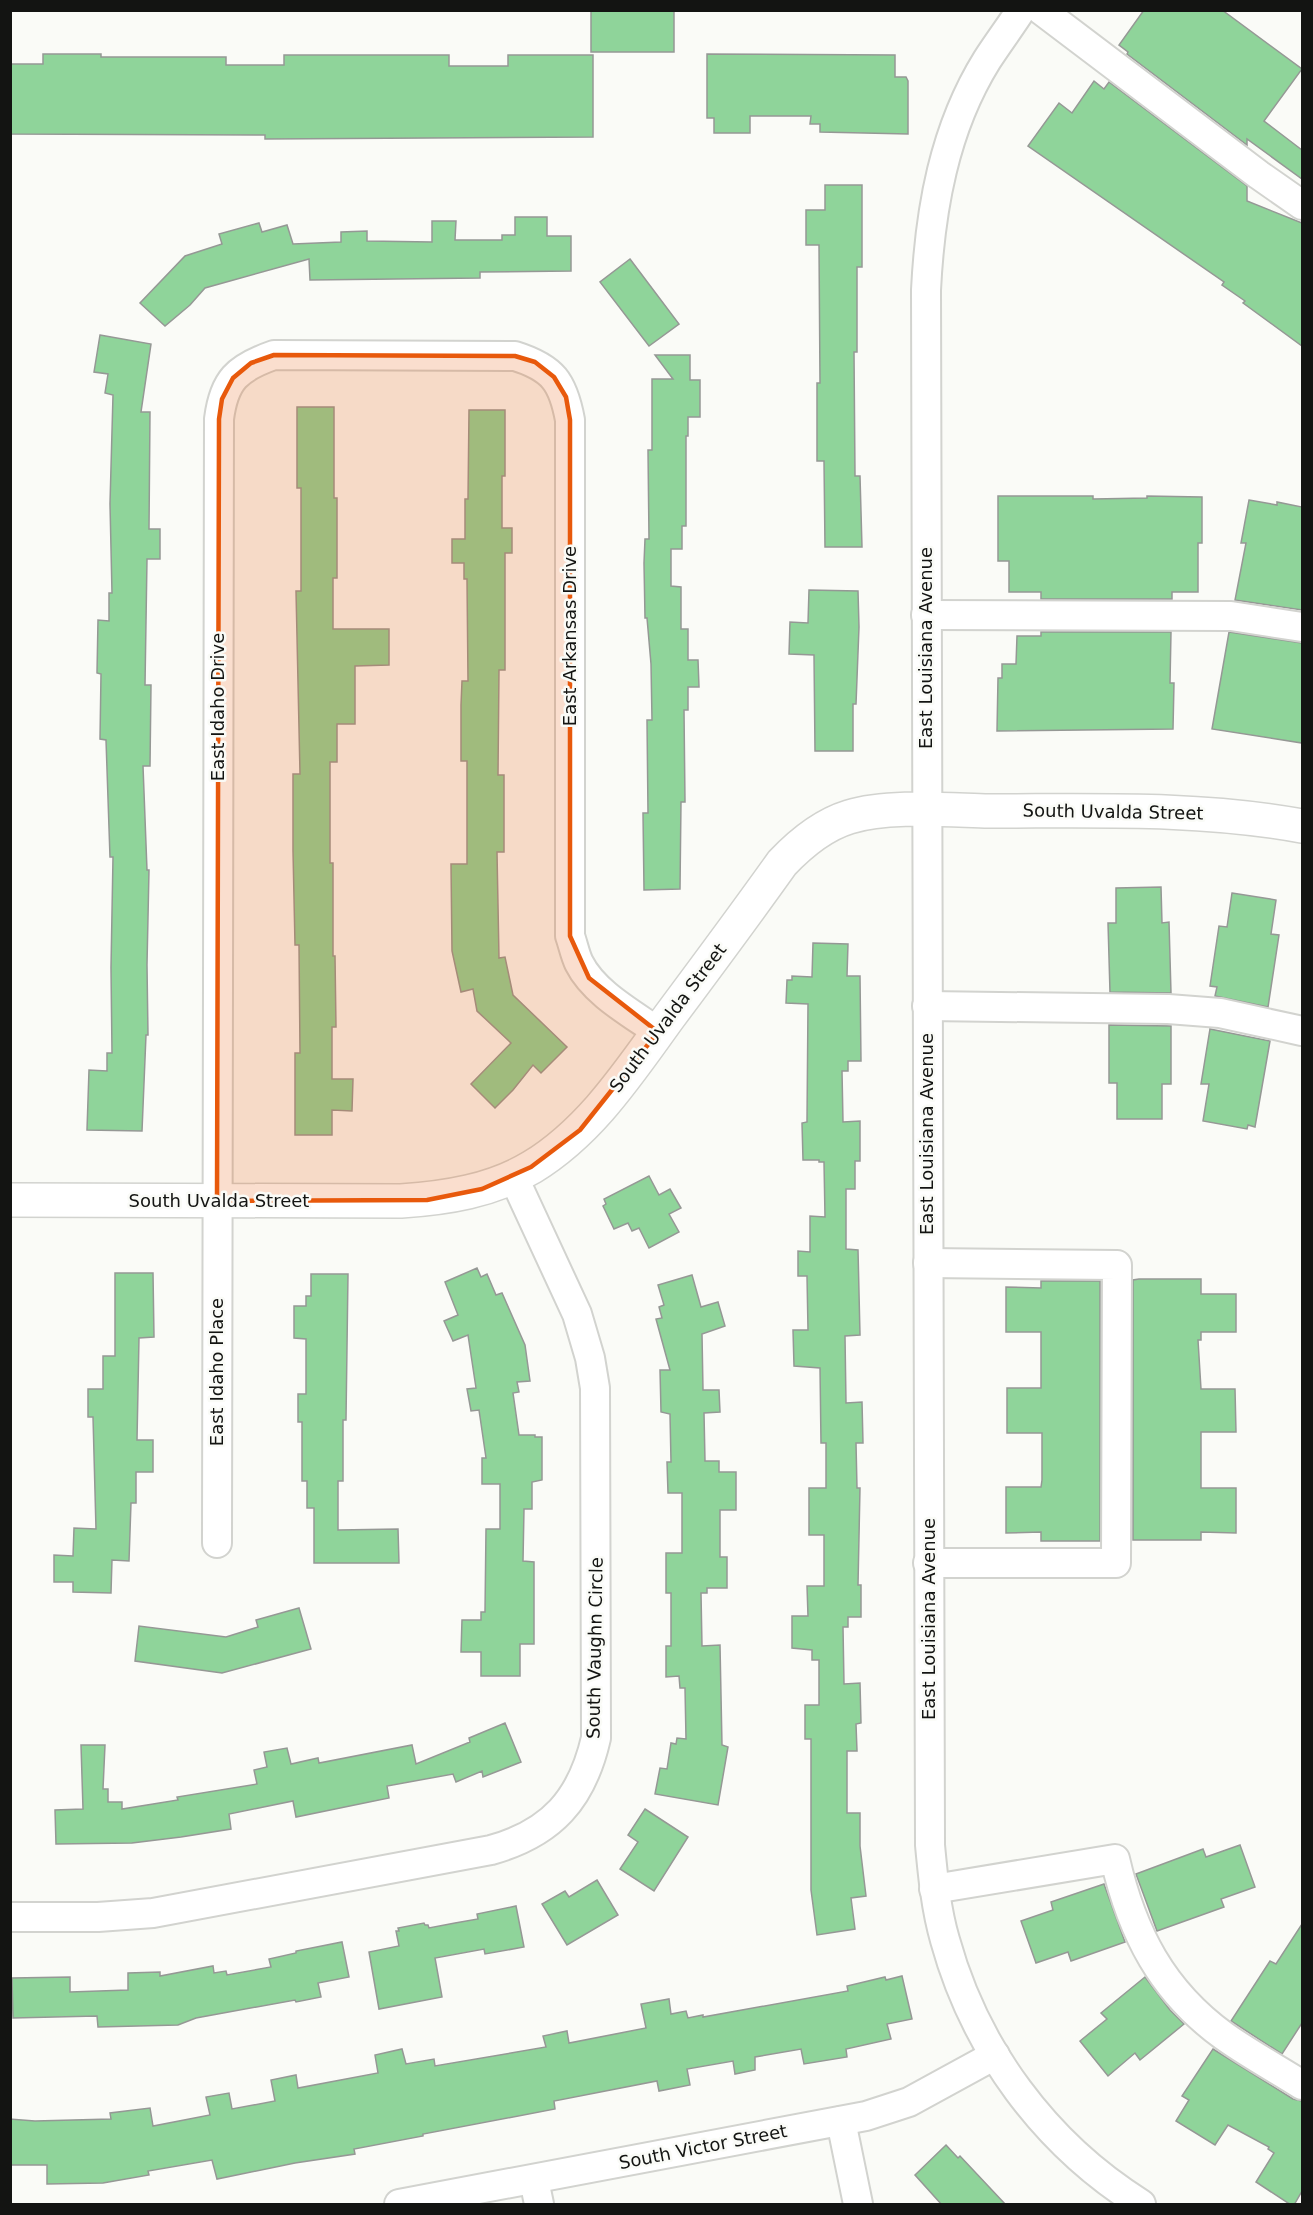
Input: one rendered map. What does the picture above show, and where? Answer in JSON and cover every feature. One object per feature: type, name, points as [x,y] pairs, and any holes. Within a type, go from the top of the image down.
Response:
[{"type":"street","name":"East Louisiana Avenue","points":[[1022,10],[987,61],[965,104],[948,149],[936,195],[928,242],[926,290],[926,810],[930,1845],[934,1889],[945,1939],[959,1984],[994,2055],[1016,2089],[1080,2160],[1141,2205]]},
{"type":"street","points":[[1041,10],[1302,206]]},
{"type":"street","name":"East Arkansas Drive","points":[[388,354],[515,356],[535,362],[554,376],[566,397],[570,420],[570,936],[578,962],[589,978],[605,994],[658,1032]]},
{"type":"street","name":"East Idaho Drive","points":[[217,1201],[219,443],[222,399],[233,378],[251,363],[274,355],[388,354]]},
{"type":"street","points":[[926,615],[1231,616],[1302,627]]},
{"type":"street","name":"South Uvalda Street","points":[[10,1200],[427,1200],[482,1189],[513,1176],[565,1144],[603,1106],[782,863],[801,844],[848,817],[885,811],[926,810],[1192,812],[1302,826]]},
{"type":"street","points":[[927,1006],[1168,1009],[1220,1013],[1302,1030]]},
{"type":"street","name":"South Vaughn Circle","points":[[10,1917],[98,1917],[153,1913],[491,1850],[535,1832],[556,1816],[578,1790],[590,1765],[596,1738],[595,1388],[590,1358],[577,1314],[513,1176]]},
{"type":"street","name":"East Idaho Place","points":[[217,1201],[217,1544]]},
{"type":"street","points":[[928,1263],[1116,1265],[1116,1563],[928,1563]]},
{"type":"street","points":[[934,1889],[1115,1859],[1124,1898],[1140,1939],[1165,1978],[1198,2015],[1225,2037],[1302,2085]]},
{"type":"street","name":"South Victor Street","points":[[399,2205],[536,2192],[866,2116],[909,2102],[940,2087],[994,2055]]},
{"type":"street","points":[[841,2121],[858,2205]]},
{"type":"highlighted area","points":[[274,355],[515,356],[535,362],[554,377],[566,397],[570,420],[570,936],[589,978],[658,1032],[580,1130],[531,1167],[482,1189],[427,1200],[217,1201],[219,419],[222,399],[233,378],[251,363]]},
{"type":"building","points":[[591,10],[674,10],[674,52],[591,52]]},
{"type":"building","points":[[1144,10],[1222,10],[1302,69],[1264,121],[1302,150],[1302,179],[1247,139],[1247,145],[1127,54],[1128,52],[1119,45]]},
{"type":"building","points":[[43,54],[101,54],[101,57],[226,57],[226,65],[284,65],[284,55],[449,55],[449,66],[508,66],[508,55],[593,55],[593,137],[265,139],[265,135],[10,134],[10,64],[43,64]]},
{"type":"building","points":[[707,54],[895,55],[895,77],[906,77],[908,81],[908,134],[820,132],[820,124],[810,124],[811,116],[750,116],[750,133],[714,133],[714,118],[707,118]]},
{"type":"building","points":[[1094,81],[1104,89],[1109,82],[1247,186],[1247,201],[1302,223],[1302,346],[1243,303],[1245,301],[1222,285],[1224,282],[1028,146],[1059,103],[1072,113]]},
{"type":"building","points":[[825,185],[862,185],[862,267],[857,267],[857,352],[854,352],[855,476],[860,476],[862,547],[825,547],[824,461],[817,461],[817,383],[820,383],[819,245],[806,245],[806,210],[825,210]]},
{"type":"building","points":[[515,217],[547,217],[547,236],[571,236],[571,271],[480,272],[480,278],[310,280],[309,259],[205,288],[190,305],[165,326],[140,303],[185,256],[222,244],[219,234],[259,223],[262,232],[287,225],[293,244],[341,242],[341,232],[367,231],[367,241],[432,242],[432,221],[456,221],[455,240],[502,240],[502,235],[515,235]]},
{"type":"building","points":[[630,259],[679,324],[649,346],[600,282]]},
{"type":"building","points":[[100,335],[151,344],[141,412],[150,412],[149,529],[160,529],[160,559],[147,559],[145,685],[151,685],[150,766],[143,766],[147,870],[149,870],[148,1035],[146,1035],[142,1131],[87,1130],[89,1070],[107,1071],[107,1053],[112,1053],[113,857],[110,857],[106,740],[100,739],[101,674],[97,673],[98,620],[109,621],[109,593],[112,593],[110,504],[113,395],[105,393],[108,374],[94,372]]},
{"type":"building","points":[[655,355],[690,355],[690,380],[700,380],[700,417],[688,417],[688,436],[686,436],[686,526],[682,526],[682,549],[671,549],[671,586],[681,587],[681,629],[688,629],[688,660],[698,660],[699,687],[688,687],[688,710],[684,710],[685,802],[681,802],[680,889],[644,890],[643,813],[648,813],[647,720],[652,720],[651,664],[647,618],[645,618],[644,563],[645,539],[649,539],[648,450],[652,450],[652,379],[673,379]]},
{"type":"building","points":[[297,407],[334,407],[337,578],[333,578],[333,629],[389,629],[389,665],[355,666],[355,724],[337,724],[337,762],[330,762],[330,863],[333,863],[336,1027],[332,1027],[332,1079],[353,1079],[352,1111],[332,1110],[332,1135],[295,1135],[295,1053],[300,1053],[299,945],[295,945],[293,851],[293,774],[300,774],[296,591],[301,591],[301,488],[297,488]]},
{"type":"building","points":[[469,410],[505,410],[502,528],[512,528],[512,553],[505,553],[505,670],[499,670],[498,775],[504,775],[504,852],[497,852],[499,958],[505,957],[513,995],[567,1047],[541,1073],[533,1065],[495,1108],[471,1084],[511,1043],[477,1011],[473,989],[461,992],[452,951],[451,864],[467,864],[467,761],[461,761],[461,705],[462,681],[468,681],[467,579],[464,579],[464,563],[452,563],[452,539],[465,539]]},
{"type":"building","points":[[998,496],[1093,496],[1093,499],[1147,498],[1147,496],[1202,497],[1202,543],[1198,543],[1198,592],[1172,592],[1172,599],[1041,599],[1041,592],[1009,592],[1009,561],[998,561]]},
{"type":"building","points":[[1249,500],[1302,507],[1302,610],[1235,600],[1246,543],[1241,543]]},
{"type":"building","points":[[809,590],[858,591],[859,627],[856,704],[853,704],[853,751],[815,751],[814,655],[789,654],[790,622],[808,623]]},
{"type":"building","points":[[1041,632],[1171,632],[1170,683],[1174,683],[1173,729],[997,731],[998,678],[1002,678],[1002,664],[1016,664],[1017,636],[1041,636]]},
{"type":"building","points":[[1229,632],[1302,643],[1302,743],[1212,729]]},
{"type":"building","points":[[1161,887],[1162,923],[1169,922],[1171,993],[1110,992],[1108,923],[1116,923],[1116,888]]},
{"type":"building","points":[[1232,893],[1276,900],[1271,934],[1279,935],[1268,1007],[1215,996],[1217,987],[1210,986],[1219,926],[1227,927]]},
{"type":"building","points":[[813,943],[848,944],[847,976],[860,976],[861,1061],[848,1061],[848,1071],[842,1071],[843,1122],[860,1121],[860,1161],[855,1161],[855,1189],[846,1189],[846,1249],[858,1250],[860,1335],[845,1336],[846,1403],[862,1402],[863,1443],[856,1443],[857,1488],[860,1488],[858,1585],[861,1585],[861,1617],[848,1617],[848,1627],[843,1627],[844,1684],[860,1683],[861,1723],[856,1724],[857,1751],[847,1751],[847,1813],[860,1813],[860,1846],[866,1896],[851,1898],[855,1929],[817,1935],[811,1890],[811,1739],[805,1739],[805,1705],[819,1705],[819,1660],[812,1660],[812,1650],[792,1648],[792,1616],[808,1616],[807,1586],[824,1586],[824,1535],[809,1535],[809,1488],[826,1488],[826,1443],[821,1443],[820,1368],[794,1366],[793,1330],[808,1330],[807,1276],[798,1276],[798,1251],[810,1252],[810,1216],[825,1217],[824,1162],[803,1160],[802,1123],[807,1122],[808,1004],[786,1003],[787,980],[792,980],[792,976],[812,977]]},
{"type":"building","points":[[1109,1025],[1171,1026],[1171,1084],[1162,1084],[1162,1119],[1117,1119],[1117,1083],[1109,1083]]},
{"type":"building","points":[[1210,1029],[1270,1041],[1255,1127],[1248,1125],[1247,1129],[1203,1121],[1209,1084],[1201,1084]]},
{"type":"building","points":[[649,1176],[659,1195],[670,1189],[681,1208],[669,1214],[679,1232],[649,1248],[639,1228],[632,1231],[628,1223],[614,1229],[603,1206],[606,1204],[604,1199]]},
{"type":"building","points":[[477,1268],[481,1277],[487,1274],[496,1295],[502,1293],[525,1345],[530,1381],[517,1382],[519,1392],[513,1393],[519,1435],[542,1437],[542,1480],[532,1482],[532,1509],[524,1509],[523,1561],[534,1562],[534,1644],[520,1644],[520,1676],[481,1676],[481,1652],[461,1652],[462,1620],[481,1620],[481,1612],[485,1612],[486,1529],[500,1529],[500,1484],[482,1484],[482,1458],[486,1458],[479,1410],[471,1411],[467,1389],[476,1388],[468,1335],[453,1341],[444,1321],[458,1315],[445,1282]]},
{"type":"building","points":[[115,1273],[153,1273],[154,1337],[139,1338],[137,1440],[153,1440],[153,1472],[136,1472],[136,1503],[131,1503],[129,1561],[112,1560],[111,1593],[73,1592],[73,1582],[54,1582],[54,1555],[73,1556],[74,1528],[96,1529],[93,1417],[88,1417],[88,1389],[103,1389],[103,1356],[115,1356]]},
{"type":"building","points":[[311,1274],[348,1274],[346,1420],[343,1420],[343,1481],[338,1481],[338,1530],[398,1529],[399,1563],[314,1563],[314,1508],[307,1508],[307,1481],[302,1481],[302,1422],[298,1422],[298,1394],[306,1394],[306,1339],[294,1338],[294,1306],[306,1306],[306,1296],[311,1296]]},
{"type":"building","points":[[692,1275],[701,1307],[718,1302],[725,1326],[702,1334],[703,1390],[719,1390],[720,1412],[704,1413],[705,1461],[719,1461],[719,1472],[736,1472],[736,1510],[720,1510],[720,1557],[727,1557],[727,1588],[707,1588],[707,1593],[701,1593],[702,1646],[720,1645],[722,1745],[728,1747],[718,1805],[655,1794],[660,1768],[667,1769],[671,1743],[676,1744],[677,1738],[686,1739],[685,1688],[680,1688],[679,1676],[666,1677],[666,1646],[671,1646],[671,1593],[666,1593],[666,1553],[682,1553],[682,1493],[668,1493],[667,1462],[671,1462],[670,1414],[661,1412],[660,1370],[670,1370],[656,1319],[662,1318],[659,1307],[664,1305],[658,1285]]},
{"type":"building","points":[[1201,1279],[1201,1294],[1236,1294],[1236,1332],[1201,1332],[1201,1340],[1198,1340],[1201,1389],[1235,1389],[1236,1432],[1201,1432],[1201,1488],[1236,1488],[1236,1533],[1201,1532],[1201,1540],[1133,1540],[1133,1280]]},
{"type":"building","points":[[1041,1281],[1100,1281],[1100,1541],[1041,1541],[1041,1532],[1006,1533],[1006,1487],[1041,1487],[1042,1433],[1007,1433],[1007,1388],[1041,1388],[1041,1332],[1006,1332],[1006,1287],[1041,1288]]},
{"type":"building","points":[[299,1608],[311,1649],[222,1673],[135,1661],[139,1626],[226,1637],[258,1627],[256,1620]]},
{"type":"building","points":[[505,1723],[521,1762],[483,1777],[482,1771],[456,1782],[453,1774],[387,1786],[389,1798],[296,1817],[293,1801],[229,1814],[231,1829],[181,1837],[132,1843],[56,1844],[55,1810],[83,1809],[81,1745],[105,1745],[103,1789],[108,1789],[108,1802],[122,1802],[122,1809],[257,1784],[254,1770],[267,1767],[264,1752],[287,1748],[291,1764],[318,1758],[319,1763],[412,1745],[416,1764],[470,1742],[469,1738]]},
{"type":"building","points":[[645,1809],[688,1837],[654,1891],[620,1869],[638,1842],[628,1835]]},
{"type":"building","points":[[1240,1845],[1255,1887],[1221,1899],[1224,1907],[1157,1931],[1136,1874],[1203,1849],[1206,1857]]},
{"type":"building","points":[[597,1880],[618,1915],[567,1945],[542,1904],[565,1891],[569,1897]]},
{"type":"building","points":[[1104,1884],[1125,1942],[1071,1961],[1068,1952],[1036,1963],[1021,1921],[1053,1910],[1051,1902]]},
{"type":"building","points":[[516,1906],[524,1947],[485,1954],[484,1949],[435,1958],[442,1997],[379,2009],[369,1952],[399,1946],[396,1931],[399,1931],[398,1928],[424,1923],[429,1928],[478,1919],[477,1914]]},
{"type":"building","points":[[1302,1924],[1302,2023],[1282,2054],[1231,2021],[1270,1961],[1276,1964]]},
{"type":"building","points":[[342,1942],[349,1977],[318,1983],[321,1997],[196,2018],[178,2025],[98,2027],[97,2016],[13,2018],[12,1978],[70,1977],[70,1992],[128,1990],[128,1973],[160,1972],[160,1976],[213,1966],[214,1973],[226,1971],[227,1975],[271,1967],[269,1959]]},
{"type":"building","points":[[902,1976],[912,2019],[887,2024],[891,2039],[846,2049],[847,2057],[804,2064],[801,2049],[755,2057],[755,2070],[735,2074],[733,2061],[687,2069],[690,2085],[659,2091],[657,2081],[554,2101],[555,2109],[354,2149],[355,2154],[295,2163],[217,2179],[212,2160],[148,2171],[149,2175],[103,2183],[47,2184],[47,2165],[10,2165],[10,2119],[35,2121],[111,2119],[110,2113],[150,2108],[153,2126],[210,2115],[206,2097],[229,2093],[232,2109],[275,2101],[271,2080],[296,2075],[298,2088],[378,2073],[375,2055],[402,2049],[406,2064],[434,2059],[435,2066],[546,2047],[543,2036],[567,2031],[569,2043],[646,2028],[641,2004],[669,1999],[671,2014],[686,2011],[688,2018],[703,2015],[703,2017],[848,1991],[847,1986],[885,1977],[886,1980]]},
{"type":"building","points":[[1145,1977],[1170,2010],[1184,2024],[1140,2060],[1135,2053],[1108,2076],[1080,2041],[1107,2019],[1101,2013]]},
{"type":"building","points":[[1213,2049],[1293,2099],[1302,2101],[1302,2191],[1294,2205],[1256,2182],[1274,2153],[1268,2149],[1269,2147],[1228,2125],[1215,2145],[1176,2121],[1189,2100],[1182,2096]]},
{"type":"building","points":[[946,2145],[958,2158],[960,2156],[1006,2205],[942,2205],[915,2175]]}]
